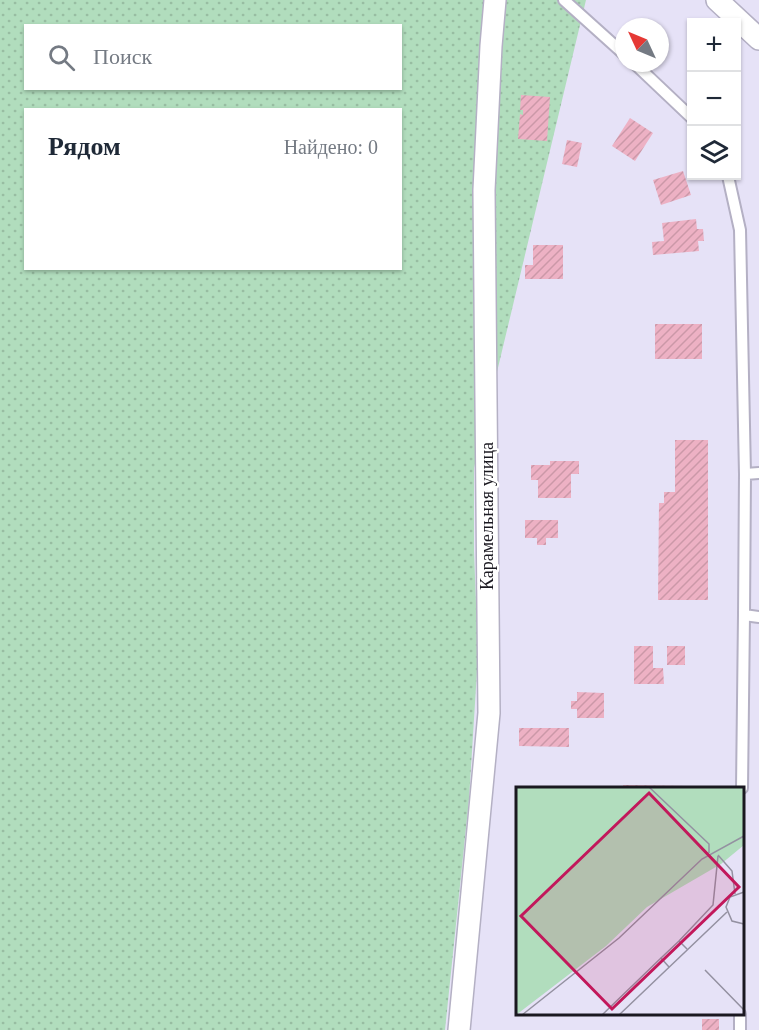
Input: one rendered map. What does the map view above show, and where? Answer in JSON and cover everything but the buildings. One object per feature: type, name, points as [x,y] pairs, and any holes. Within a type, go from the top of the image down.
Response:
[{"type":"street","name":"Карамельная улица","points":[[459,1030],[489,713],[484,190],[495,0]]},
{"type":"street","points":[[717,0],[759,39]]},
{"type":"lane","points":[[564,0],[615,46]]},
{"type":"lane","points":[[643,72],[687,113]]},
{"type":"lane","points":[[729,180],[740,230],[745,474],[742,787]]},
{"type":"lane","points":[[745,474],[759,473]]},
{"type":"lane","points":[[744,615],[759,617]]},
{"type":"green space","points":[[0,0],[586,0],[474,468],[478,655],[469,799],[445,1030],[0,1030]]}]
